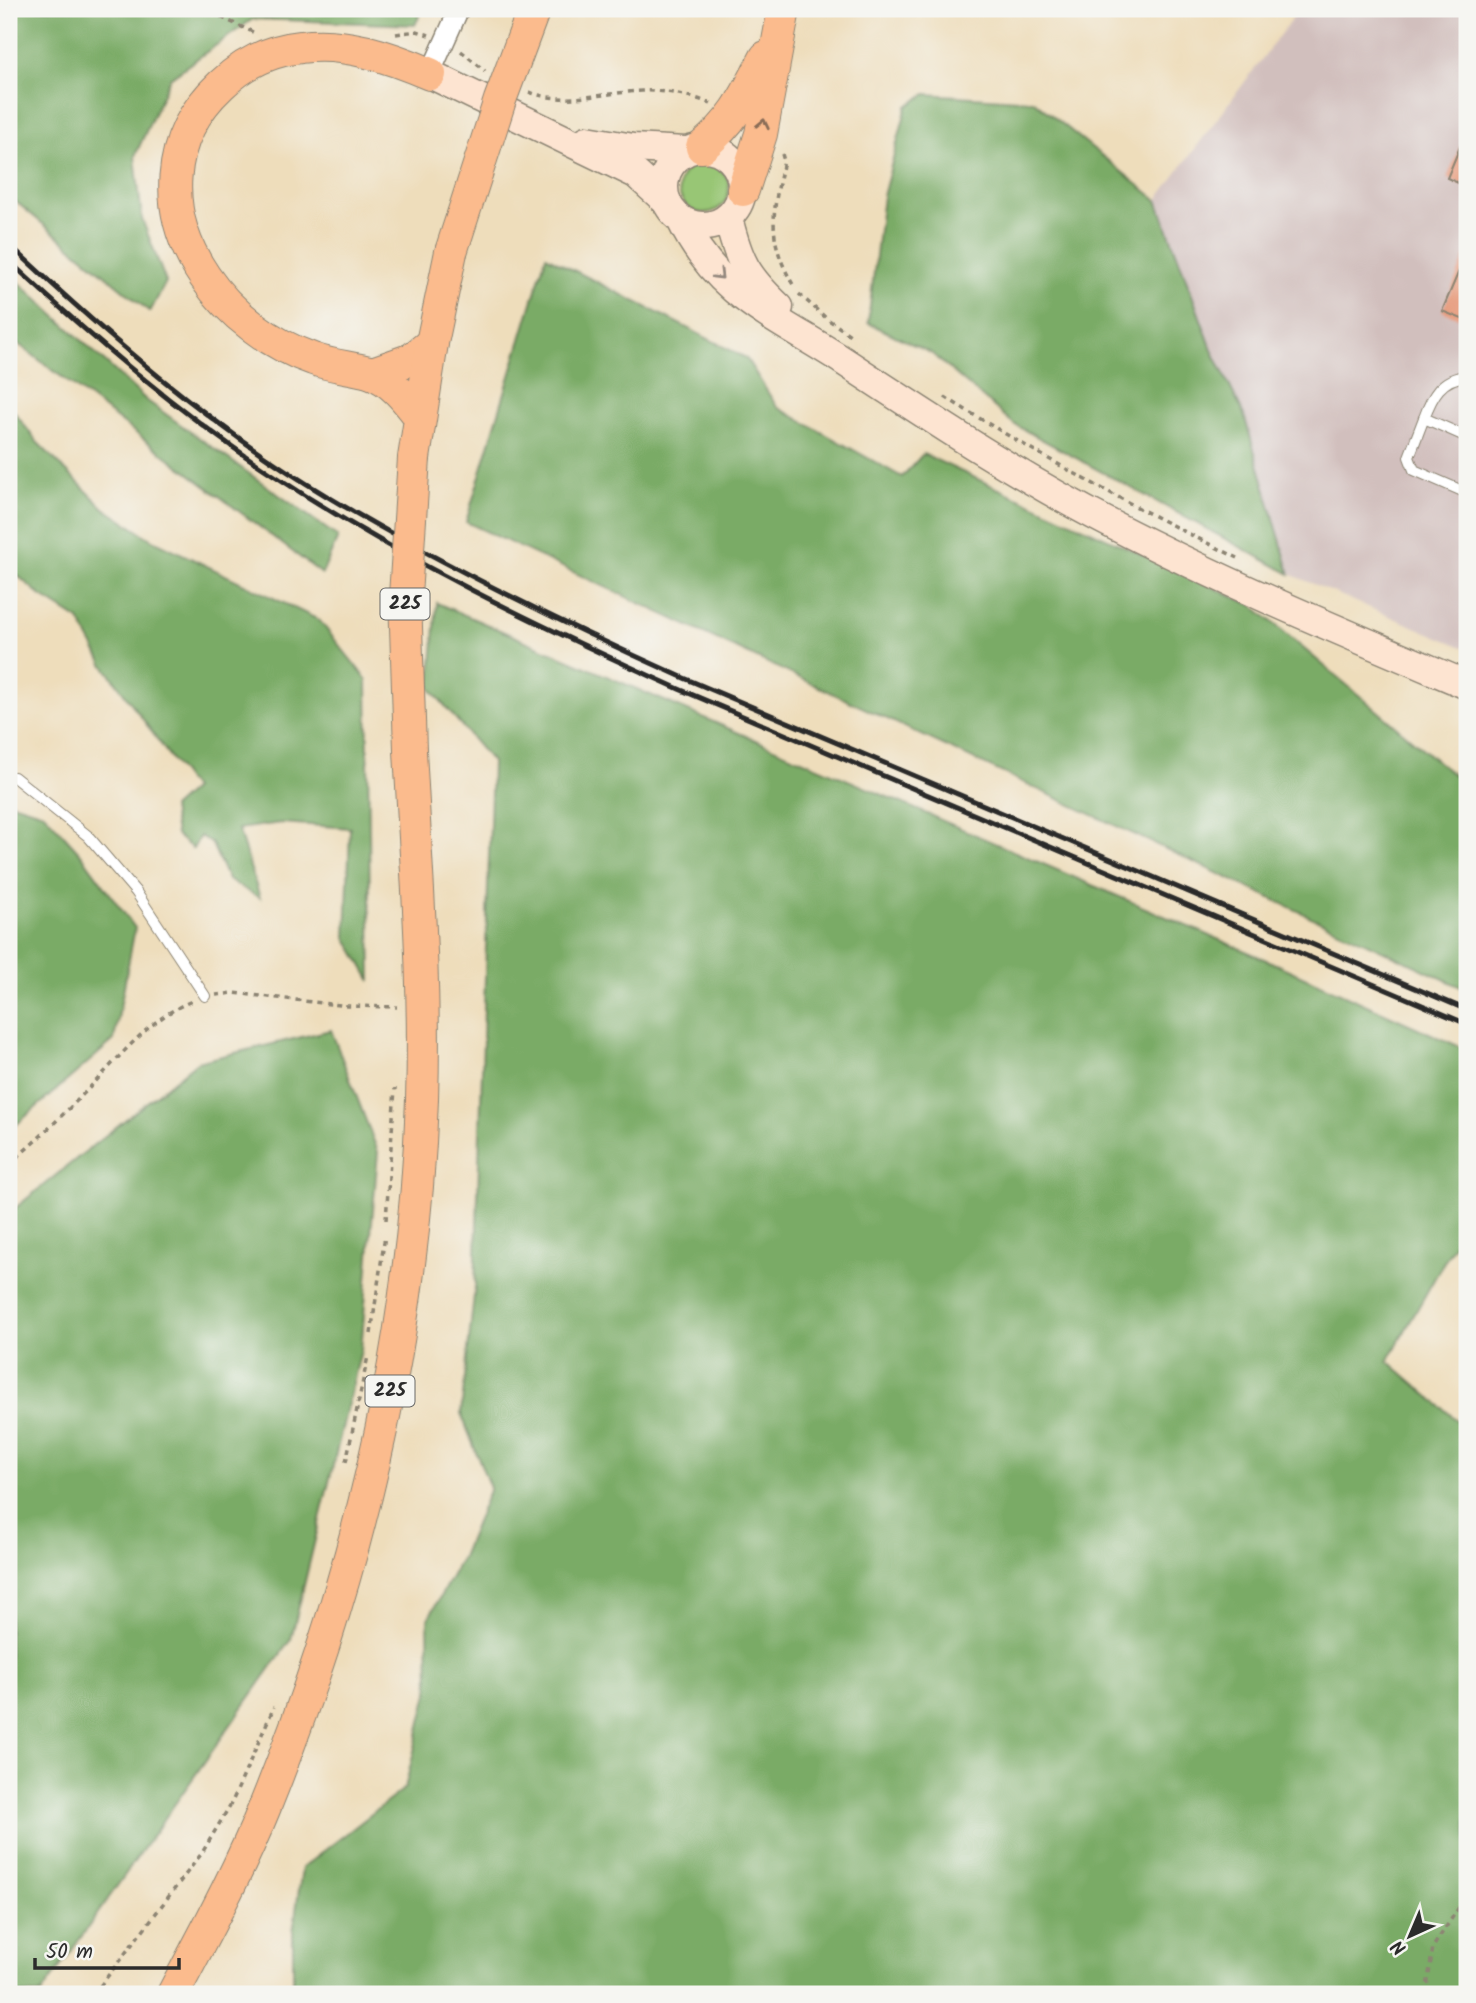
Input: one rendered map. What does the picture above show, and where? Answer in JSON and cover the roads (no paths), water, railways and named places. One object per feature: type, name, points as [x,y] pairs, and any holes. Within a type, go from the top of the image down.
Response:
[{"type":"main road","name":"225","points":[[173,1994],[226,1894],[258,1822],[309,1690],[340,1597],[372,1477],[391,1387],[410,1251],[422,1100],[424,1000],[410,750],[405,596],[414,458],[432,343],[451,252],[500,100],[534,9]]},
{"type":"main road","points":[[694,149],[727,124],[734,115],[782,18]]},
{"type":"main road","points":[[743,190],[761,134],[782,18]]},
{"type":"main road","points":[[420,417],[397,390],[372,373],[312,359],[287,348],[264,335],[224,301],[205,278],[184,239],[175,197],[175,169],[187,128],[206,100],[233,74],[277,51],[302,46],[356,50],[383,56],[430,74]]},
{"type":"main road","points":[[372,373],[412,359],[432,343]]},
{"type":"street","points":[[459,9],[430,74],[636,174],[692,225],[705,227],[717,224],[728,218],[739,205],[743,190],[742,176],[736,164],[715,149],[633,148],[591,141],[540,126]]},
{"type":"street","points":[[694,149],[674,160],[666,173],[664,187],[694,246],[742,298],[1020,474],[1111,524],[1283,607],[1467,685]]},
{"type":"street","points":[[728,218],[745,271],[757,286],[822,347]]},
{"type":"lane","points":[[1467,376],[1456,378],[1440,387],[1434,394],[1410,450],[1410,463],[1414,470],[1467,494]]},
{"type":"lane","points":[[1423,418],[1467,437]]},
{"type":"lane","points":[[9,777],[14,777],[88,836],[136,892],[205,996]]},
{"type":"railway","points":[[9,244],[160,378],[241,439],[325,495],[457,569],[684,678],[1467,1010]]},
{"type":"railway","points":[[9,261],[136,373],[237,450],[370,535],[471,590],[679,689],[1467,1024]]}]
